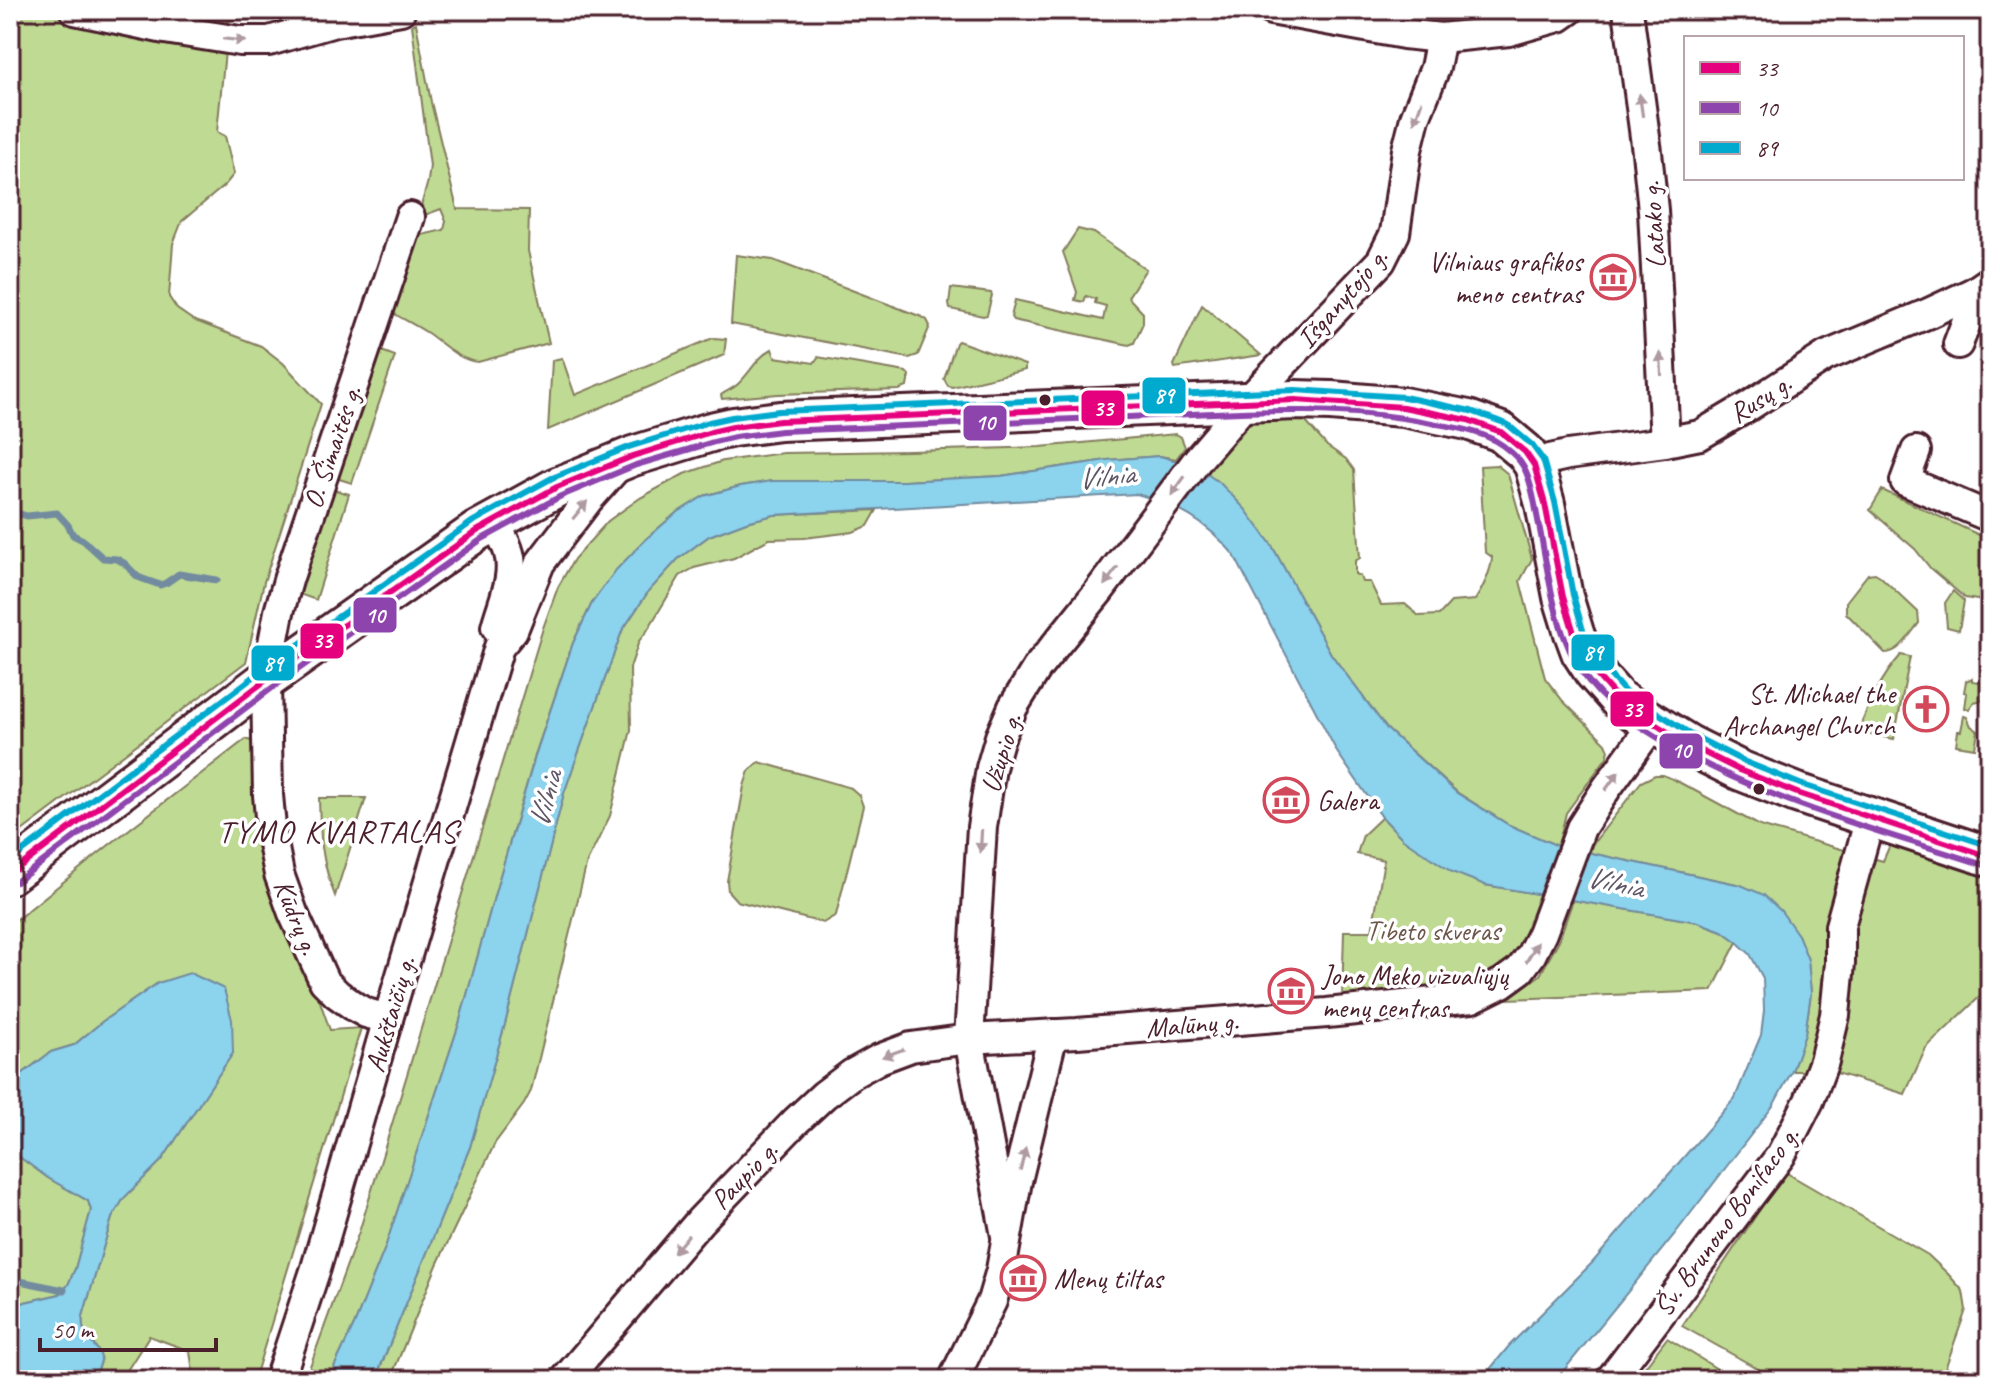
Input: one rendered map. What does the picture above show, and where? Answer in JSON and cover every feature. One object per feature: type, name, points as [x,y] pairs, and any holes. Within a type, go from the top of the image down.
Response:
[{"type":"main road","points":[[10,874],[266,680],[436,558],[528,502],[623,460],[711,432],[780,421],[1295,400],[1403,407],[1468,420],[1501,432],[1525,452],[1534,465],[1563,597],[1581,652],[1618,699],[1700,752],[1739,770],[1797,793],[1990,857]]},
{"type":"street","points":[[75,10],[240,41],[269,41],[335,16],[401,10]]},
{"type":"street","points":[[1271,10],[1441,38],[1509,31],[1559,17],[1569,10]]},
{"type":"street","name":"Latako g.","points":[[1628,10],[1653,210],[1665,442]]},
{"type":"street","name":"Išganytojo g.","points":[[1246,403],[1366,279],[1390,247],[1399,218],[1407,150],[1415,118],[1435,68],[1441,38]]},
{"type":"street","name":"O. Šimaitės g.","points":[[266,680],[289,577],[410,217]]},
{"type":"street","points":[[1958,344],[1982,286]]},
{"type":"street","name":"Rusų g.","points":[[1534,465],[1568,455],[1700,435],[1826,356],[1929,313],[1982,286]]},
{"type":"street","name":"Užupio g.","points":[[1006,1236],[969,1039],[982,827],[991,768],[1013,707],[1037,668],[1199,458],[1246,403]]},
{"type":"street","points":[[1916,451],[1905,481],[1990,517]]},
{"type":"street","name":"Aukštaičių g.","points":[[279,1380],[316,1268],[499,647],[513,630],[540,563],[623,460]]},
{"type":"street","name":"Aukštaičių g.","points":[[528,502],[541,536],[540,563]]},
{"type":"street","name":"Aukštaičių g.","points":[[493,521],[511,562],[496,626],[499,647]]},
{"type":"street","name":"Kūdrų g.","points":[[266,680],[268,795],[279,874],[324,981],[355,1007],[388,1019]]},
{"type":"street","name":"Malūnų g.","points":[[1053,1034],[1327,1013],[1472,998],[1502,983],[1520,970],[1531,955],[1542,933],[1575,840],[1606,789],[1653,724]]},
{"type":"street","name":"Šv. Brunono Bonifaco g.","points":[[1610,1380],[1781,1155],[1809,1101],[1824,1061],[1835,1015],[1840,926],[1870,818]]},
{"type":"street","points":[[969,1039],[1053,1034]]},
{"type":"street","name":"Užupio g.","points":[[953,1380],[992,1301],[1001,1270],[1006,1236],[1053,1034]]},
{"type":"street","name":"Paupio g.","points":[[565,1380],[700,1221],[824,1095],[879,1059],[911,1047],[969,1039]]},
{"type":"green space","points":[[10,10],[239,10],[236,19],[228,21],[217,132],[225,136],[234,174],[182,221],[173,244],[169,297],[177,309],[193,320],[261,346],[283,363],[321,404],[264,582],[246,662],[10,840]]},
{"type":"green space","points":[[416,23],[457,209],[529,210],[528,251],[549,343],[478,362],[470,361],[391,312],[417,236],[444,230],[446,221],[441,209],[425,215],[419,213],[430,166],[412,25]]},
{"type":"green space","points":[[1078,229],[1094,233],[1146,269],[1128,297],[1143,313],[1143,323],[1134,343],[1129,345],[1013,320],[1011,317],[1015,300],[1103,320],[1106,306],[1086,296],[1084,302],[1075,300],[1077,292],[1063,252]]},
{"type":"green space","points":[[736,255],[773,260],[922,317],[930,326],[918,355],[909,358],[731,324]]},
{"type":"green space","points":[[951,288],[991,293],[987,315],[950,309]]},
{"type":"green space","points":[[1202,305],[1261,355],[1175,368]]},
{"type":"green space","points":[[713,338],[726,339],[724,355],[548,430],[552,360],[562,358],[575,395]]},
{"type":"green space","points":[[958,341],[1025,365],[1025,370],[948,386],[944,379]]},
{"type":"green space","points":[[772,349],[775,357],[814,363],[818,357],[906,372],[909,375],[907,387],[899,390],[722,399],[721,395],[738,384]]},
{"type":"green space","points":[[379,350],[395,356],[352,483],[336,478]]},
{"type":"green space","points":[[1261,413],[1298,413],[1327,446],[1346,459],[1354,470],[1360,558],[1355,561],[1355,574],[1360,576],[1362,582],[1370,582],[1381,605],[1405,604],[1419,616],[1439,615],[1451,602],[1475,600],[1478,596],[1492,562],[1492,557],[1485,552],[1480,466],[1497,465],[1508,474],[1532,559],[1520,581],[1545,678],[1563,701],[1606,743],[1609,750],[1566,813],[1558,846],[1509,825],[1458,793],[1387,729],[1331,654],[1271,544],[1237,501],[1207,474],[1230,440]]},
{"type":"green space","points":[[1176,434],[1181,437],[1185,447],[1176,459],[1160,456],[1107,460],[1001,476],[904,481],[772,481],[741,486],[704,496],[675,514],[646,539],[592,603],[573,643],[537,749],[459,1024],[385,1248],[328,1380],[305,1380],[360,1229],[543,628],[558,587],[574,559],[608,521],[640,498],[684,474],[723,461],[783,453],[1040,447]]},
{"type":"green space","points":[[332,489],[349,494],[316,600],[299,594]]},
{"type":"green space","points":[[1882,490],[1990,540],[1990,602],[1965,598],[1870,510]]},
{"type":"green space","points":[[877,510],[868,526],[853,532],[769,539],[734,558],[694,568],[680,576],[639,641],[630,668],[631,730],[610,816],[587,862],[531,1091],[495,1143],[437,1265],[390,1380],[375,1380],[470,1147],[564,793],[622,631],[648,592],[678,559],[709,536],[774,515]]},
{"type":"green space","points":[[1875,573],[1918,612],[1919,623],[1904,642],[1895,650],[1885,653],[1846,613],[1846,602],[1868,574]]},
{"type":"green space","points":[[1953,591],[1964,601],[1959,630],[1947,627],[1945,603]]},
{"type":"green space","points":[[1901,655],[1910,657],[1894,739],[1858,732],[1876,691]]},
{"type":"green space","points":[[1972,678],[1972,681],[1986,683],[1983,700],[1974,702],[1969,709],[1965,708],[1967,693],[1964,692],[1966,681]]},
{"type":"green space","points":[[1964,716],[1978,731],[1975,748],[1956,745]]},
{"type":"green space","points":[[246,739],[253,742],[311,976],[330,1030],[361,1028],[253,1380],[194,1380],[190,1351],[149,1336],[121,1380],[94,1380],[101,1360],[98,1350],[84,1331],[83,1316],[112,1218],[124,1198],[162,1160],[233,1053],[158,983],[74,1045],[51,1052],[10,1083],[10,925]]},
{"type":"green space","points":[[759,762],[851,788],[859,795],[863,806],[836,915],[823,923],[737,901],[728,891],[727,881],[744,786],[749,771]]},
{"type":"green space","points":[[1655,775],[1675,780],[1760,826],[1883,861],[1890,845],[1990,878],[1990,987],[1926,1048],[1905,1094],[1830,1071],[1792,1071],[1805,1034],[1811,993],[1808,960],[1798,935],[1741,885],[1590,853],[1592,845],[1641,782]]},
{"type":"green space","points":[[319,798],[366,798],[335,896],[322,848]]},
{"type":"green space","name":"Tibeto skveras","points":[[1382,817],[1403,839],[1485,885],[1544,895],[1523,944],[1503,967],[1460,989],[1342,1000],[1344,931],[1372,931],[1384,860],[1357,854],[1363,835]]},
{"type":"green space","points":[[1573,900],[1698,922],[1722,931],[1737,942],[1712,991],[1508,999],[1540,975],[1559,940]]},
{"type":"green space","points":[[10,1150],[48,1178],[88,1201],[91,1210],[68,1285],[60,1294],[10,1309]]},
{"type":"green space","points":[[1785,1172],[1928,1255],[1963,1291],[1966,1310],[1941,1380],[1778,1380],[1682,1326]]},
{"type":"green space","points":[[1667,1338],[1735,1380],[1635,1380]]},
{"type":"water","name":"Vilnia","points":[[1160,456],[1188,464],[1207,474],[1245,509],[1271,544],[1331,654],[1387,729],[1457,793],[1509,825],[1558,846],[1741,885],[1764,895],[1781,911],[1798,935],[1808,960],[1811,993],[1805,1034],[1792,1071],[1773,1106],[1674,1235],[1556,1380],[1481,1380],[1509,1346],[1592,1263],[1735,1098],[1761,1035],[1763,978],[1750,954],[1722,931],[1698,922],[1485,885],[1452,872],[1403,839],[1382,817],[1337,752],[1234,555],[1213,533],[1191,517],[1137,494],[774,515],[709,536],[678,559],[648,592],[622,631],[564,793],[470,1147],[375,1380],[328,1380],[385,1248],[459,1024],[537,750],[573,643],[592,603],[616,570],[675,514],[704,496],[741,486],[772,481],[904,481],[1001,476],[1107,460]]},
{"type":"water","points":[[190,973],[224,989],[232,1020],[233,1053],[162,1160],[124,1198],[112,1218],[83,1316],[84,1331],[98,1350],[101,1360],[94,1380],[10,1380],[10,1309],[60,1294],[68,1285],[91,1210],[88,1201],[48,1178],[10,1150],[10,1083],[51,1052],[74,1045],[158,983]]},
{"type":"waterway","points":[[10,511],[27,516],[57,513],[73,535],[103,558],[117,559],[138,577],[160,585],[179,574],[217,580]]},
{"type":"waterway","points":[[10,1279],[64,1290]]},
{"type":"transit line","name":"89","points":[[10,861],[260,672],[472,522],[552,478],[629,447],[709,422],[779,411],[1295,390],[1404,397],[1471,411],[1507,424],[1532,445],[1543,460],[1583,630],[1602,666],[1625,692],[1694,736],[1743,761],[1800,784],[1990,846]]},
{"type":"transit line","name":"33","points":[[10,874],[266,680],[477,531],[557,487],[633,456],[711,432],[780,421],[1295,400],[1403,407],[1468,420],[1501,432],[1525,452],[1534,465],[1574,633],[1581,652],[1594,672],[1618,699],[1689,745],[1739,770],[1797,793],[1990,857]]},
{"type":"transit line","name":"10","points":[[16,882],[272,688],[482,539],[561,496],[636,465],[735,437],[781,431],[1279,411],[1394,417],[1464,429],[1498,443],[1520,461],[1530,483],[1554,603],[1566,641],[1584,675],[1609,703],[1660,739],[1738,780],[1820,812],[1987,866]]},
{"type":"place","name":"Vilniaus grafikos meno centras","points":[[1613,277]]},
{"type":"place","name":"St. Michael the Archangel Church","points":[[1926,709]]},
{"type":"place","name":"Galera","points":[[1286,800]]},
{"type":"place","name":"Jono Meko vizualiųjų menų centras","points":[[1291,991]]},
{"type":"place","name":"Menų tiltas","points":[[1023,1278]]},
{"type":"district","name":"TYMO KVARTALAS","points":[[338,831]]}]
